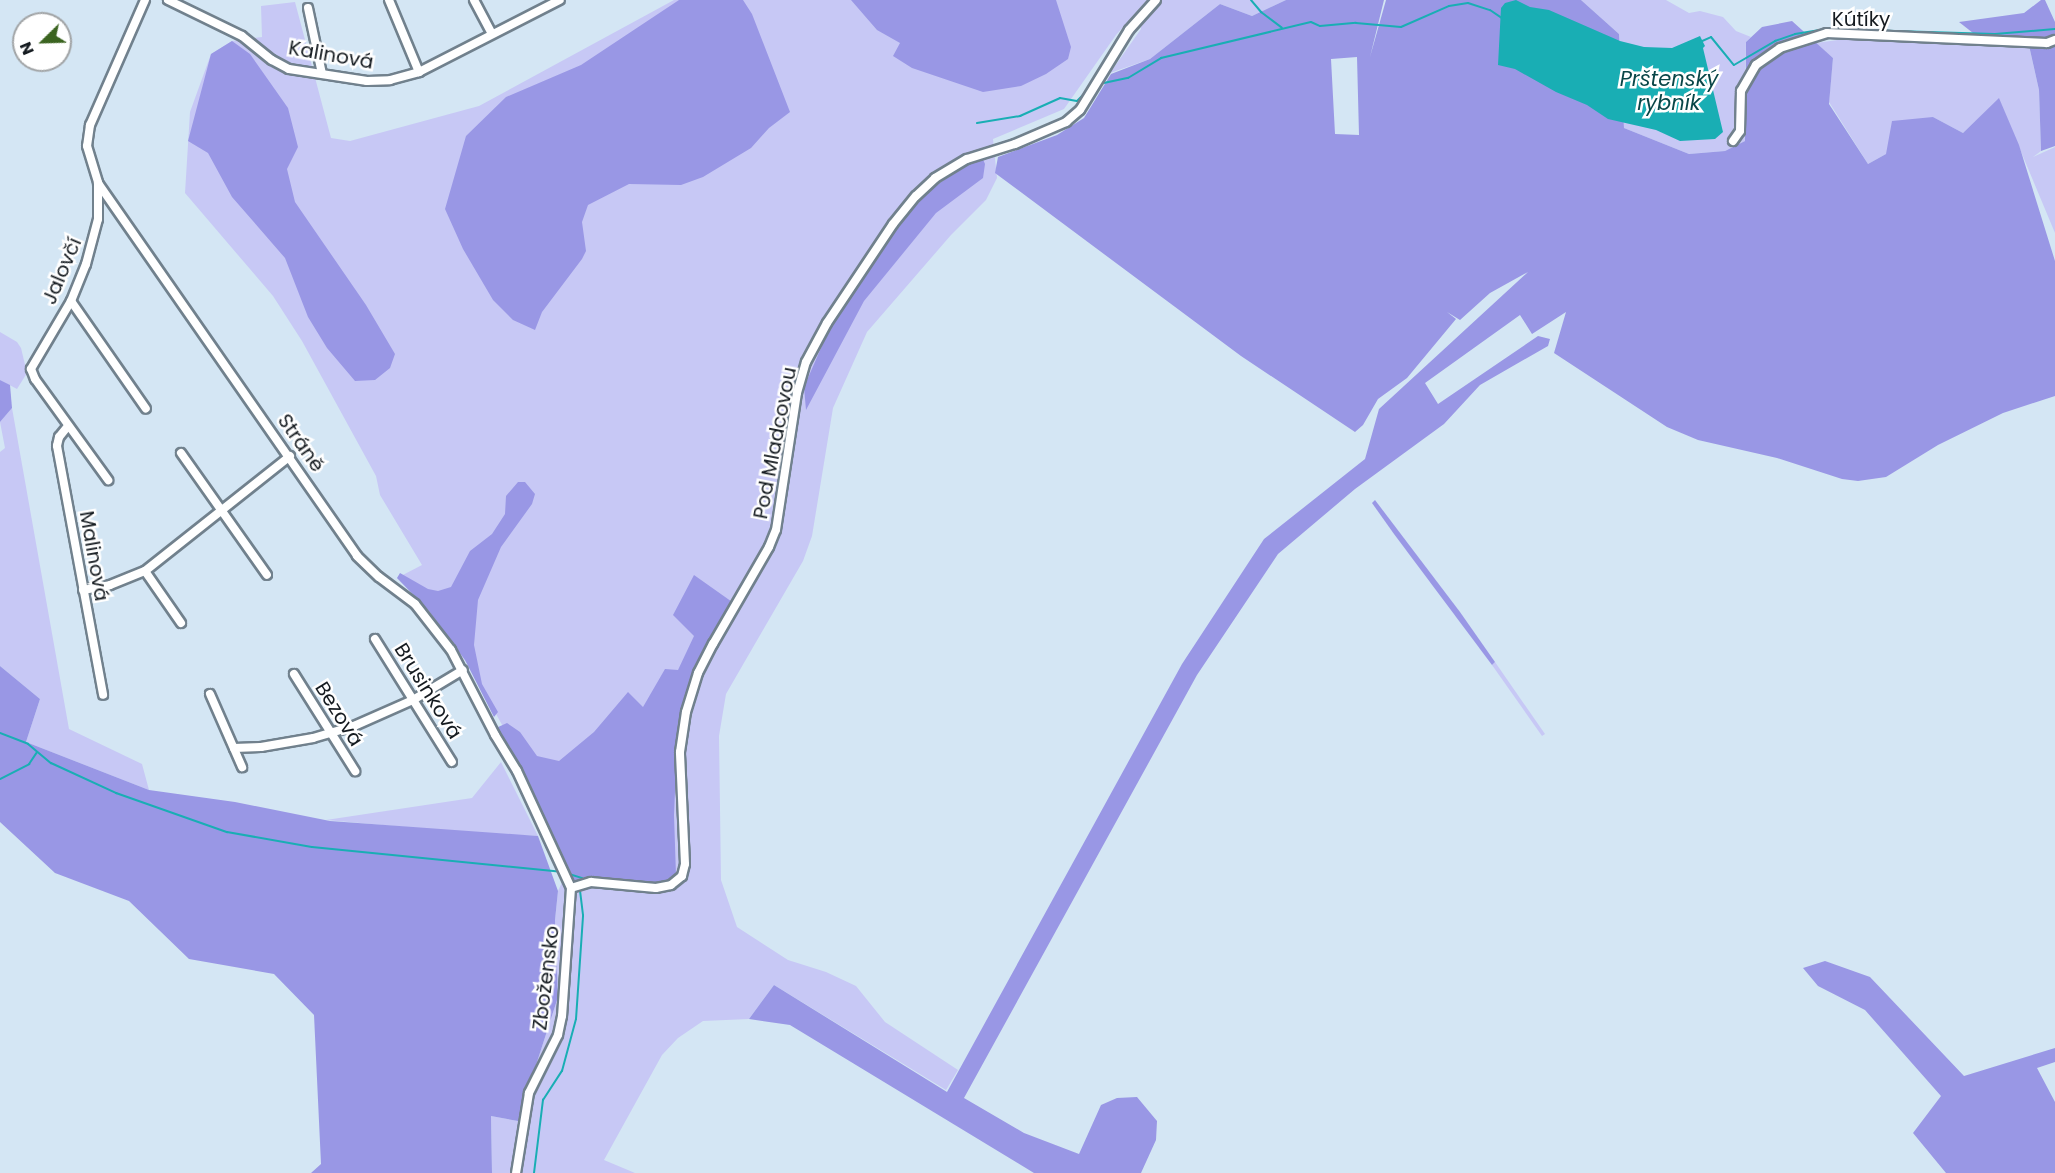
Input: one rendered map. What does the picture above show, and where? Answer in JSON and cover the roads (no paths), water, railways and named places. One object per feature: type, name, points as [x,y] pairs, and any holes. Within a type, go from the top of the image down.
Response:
[{"type":"street","name":"Stráně","points":[[145,0],[90,125],[87,146],[98,183],[290,456],[357,556],[379,577],[415,604],[463,670],[521,781],[571,888]]},
{"type":"street","name":"Kalinová","points":[[168,0],[242,36],[272,60],[289,69],[366,81],[390,80],[419,72],[560,0]]},
{"type":"street","points":[[389,0],[419,72]]},
{"type":"street","points":[[474,0],[492,34]]},
{"type":"street","name":"Pod Mladcovou","points":[[571,888],[591,882],[656,888],[671,885],[682,876],[685,864],[680,752],[686,712],[698,673],[769,547],[776,530],[797,393],[807,362],[827,322],[893,224],[930,183],[967,159],[1015,144],[1066,122],[1080,110],[1129,30],[1156,0]]},
{"type":"street","points":[[308,8],[322,74]]},
{"type":"street","name":"Kútíky","points":[[1733,141],[1740,131],[1741,91],[1756,65],[1780,48],[1827,33],[2047,43],[2055,40]]},
{"type":"street","name":"Jalovčí","points":[[68,426],[35,379],[32,364],[71,301],[94,242],[98,219],[98,183]]},
{"type":"street","points":[[71,301],[146,409]]},
{"type":"street","points":[[68,426],[108,480]]},
{"type":"street","name":"Malinová","points":[[68,426],[59,437],[57,446],[103,695]]},
{"type":"street","points":[[182,453],[224,510],[267,575]]},
{"type":"street","points":[[83,590],[110,585],[146,571],[290,456]]},
{"type":"street","points":[[146,571],[181,623]]},
{"type":"street","name":"Brusinková","points":[[375,639],[453,762]]},
{"type":"street","points":[[234,748],[280,744],[332,733],[413,700],[463,670]]},
{"type":"street","name":"Bezová","points":[[294,674],[355,771]]},
{"type":"street","points":[[210,694],[242,767]]},
{"type":"street","name":"Zbožensko","points":[[516,1173],[529,1094],[558,1035],[562,1016],[571,888]]},
{"type":"water","name":"Prštenský rybník","points":[[1516,0],[1530,7],[1549,10],[1620,41],[1644,47],[1672,48],[1700,36],[1705,46],[1703,48],[1723,132],[1715,139],[1680,141],[1656,130],[1608,119],[1587,105],[1556,92],[1515,69],[1498,65],[1501,8],[1505,3]]},
{"type":"waterway","points":[[1251,0],[1261,12],[1282,28]]},
{"type":"waterway","points":[[1099,84],[1128,78],[1161,58],[1311,22],[1320,26],[1356,23],[1401,27],[1449,6],[1468,3],[1490,10],[1502,18]]},
{"type":"waterway","points":[[1700,42],[1711,37],[1734,65],[1775,41],[1795,34],[1828,29],[1995,34],[2055,29]]},
{"type":"waterway","points":[[977,123],[1020,116],[1060,98],[1077,101],[1089,89]]},
{"type":"waterway","points":[[0,733],[28,744],[51,763],[116,793],[227,832],[312,847],[561,872]]},
{"type":"waterway","points":[[0,779],[29,764],[37,752]]},
{"type":"waterway","points":[[569,874],[582,878]]},
{"type":"waterway","points":[[534,1173],[543,1100],[562,1071],[576,1019],[583,915],[580,890]]}]
